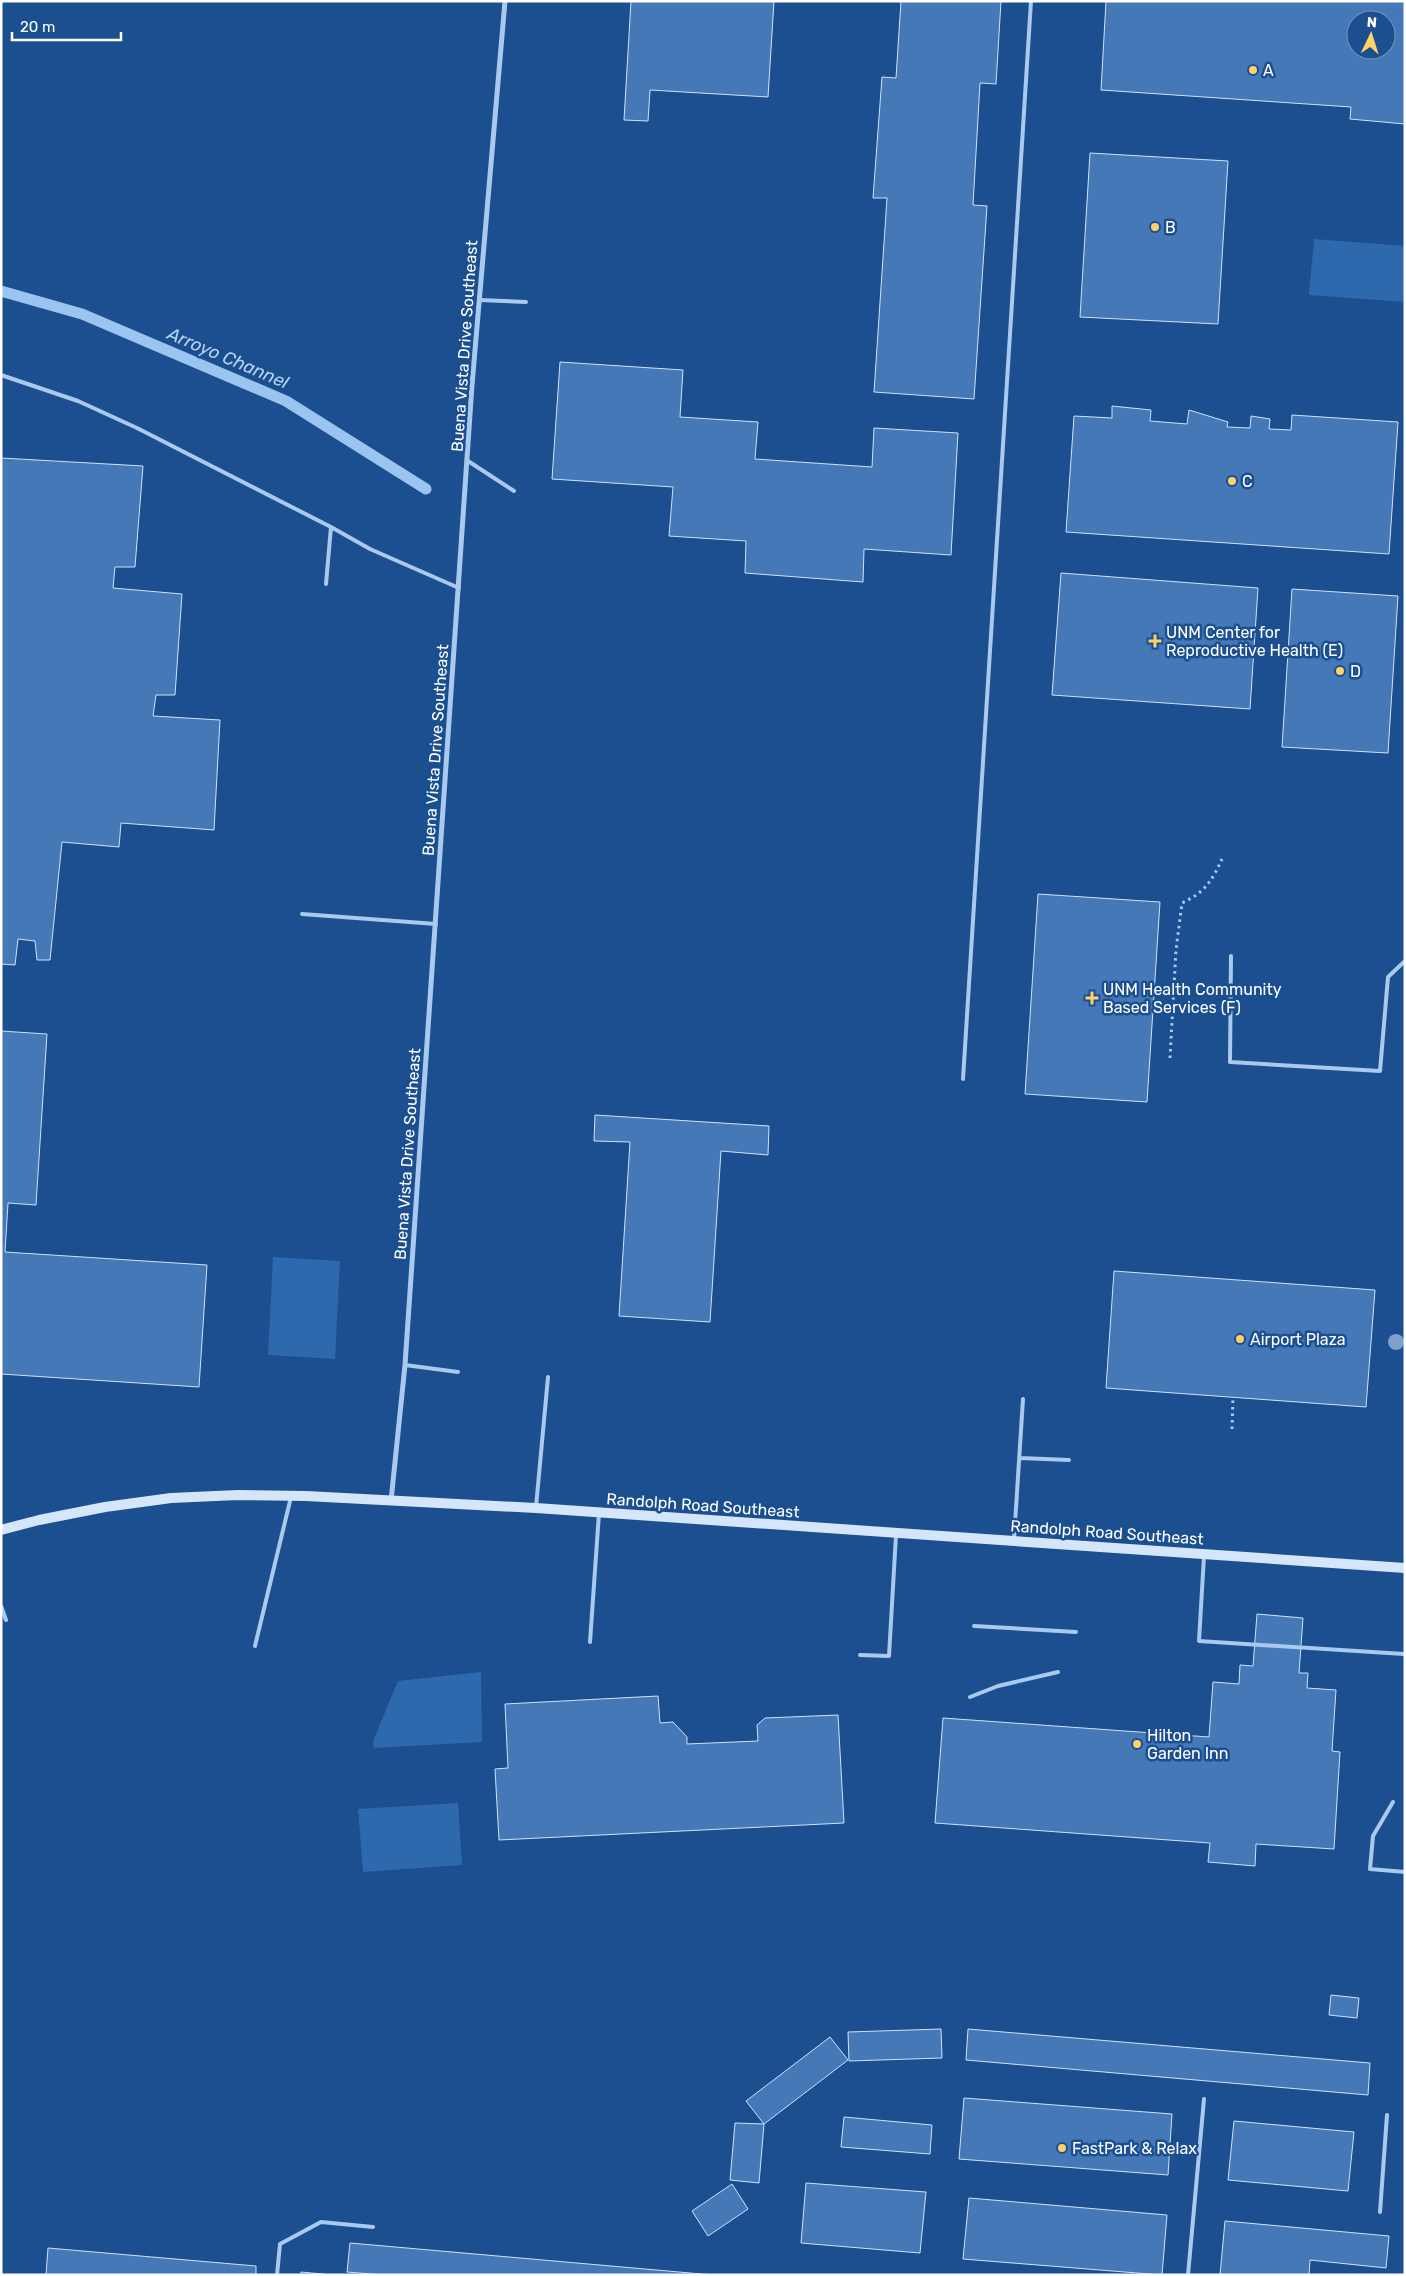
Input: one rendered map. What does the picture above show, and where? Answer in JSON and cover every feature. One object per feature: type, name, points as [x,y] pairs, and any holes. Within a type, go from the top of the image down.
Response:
[{"type":"main road","name":"Randolph Road Southeast","points":[[1,1530],[105,1506],[171,1498],[292,1495],[536,1508],[1405,1568]]},
{"type":"street","name":"Buena Vista Drive Southeast","points":[[391,1501],[405,1365],[468,461],[505,1]]},
{"type":"lane","points":[[963,1079],[1030,1]]},
{"type":"lane","points":[[480,300],[526,302]]},
{"type":"lane","points":[[1,374],[78,401],[137,428],[331,526],[370,549],[459,588]]},
{"type":"lane","points":[[468,461],[514,491]]},
{"type":"lane","points":[[326,584],[331,526]]},
{"type":"lane","points":[[302,914],[436,924]]},
{"type":"lane","points":[[1231,956],[1230,1062],[1380,1071],[1388,977],[1405,961]]},
{"type":"lane","points":[[405,1365],[458,1372]]},
{"type":"lane","points":[[536,1508],[548,1377]]},
{"type":"lane","points":[[1014,1540],[1023,1399]]},
{"type":"lane","points":[[1020,1458],[1069,1460]]},
{"type":"lane","points":[[255,1646],[292,1495]]},
{"type":"lane","points":[[590,1642],[599,1513]]},
{"type":"lane","points":[[860,1655],[889,1656],[896,1533]]},
{"type":"lane","points":[[1204,1554],[1199,1641],[1404,1654]]},
{"type":"lane","points":[[1,1606],[6,1620]]},
{"type":"lane","points":[[974,1626],[1076,1632]]},
{"type":"lane","points":[[970,1697],[998,1686],[1058,1672]]},
{"type":"lane","points":[[1393,1802],[1373,1836],[1370,1869],[1405,1872]]},
{"type":"lane","points":[[1188,2275],[1204,2099]]},
{"type":"lane","points":[[1380,2212],[1387,2115]]},
{"type":"lane","points":[[277,2275],[280,2244],[321,2222],[374,2227]]},
{"type":"path","points":[[1170,1058],[1176,950],[1182,903],[1203,891],[1222,859]]},
{"type":"path","points":[[1232,1429],[1233,1398]]},
{"type":"shaded area","points":[[1314,239],[1405,246],[1405,302],[1309,295]]},
{"type":"shaded area","points":[[273,1257],[340,1261],[335,1359],[268,1355]]},
{"type":"shaded area","points":[[481,1672],[482,1742],[374,1748],[373,1741],[398,1681]]},
{"type":"shaded area","points":[[458,1803],[462,1865],[363,1872],[358,1809]]},
{"type":"building","points":[[631,1],[774,1],[768,97],[650,90],[648,121],[624,120]]},
{"type":"building","points":[[901,1],[1001,1],[996,84],[980,83],[973,205],[987,206],[974,399],[874,392],[887,198],[873,198],[882,77],[896,78]]},
{"type":"building","name":"A","points":[[1106,1],[1405,1],[1405,124],[1350,119],[1351,107],[1101,90]]},
{"type":"building","name":"B","points":[[1090,153],[1228,161],[1218,324],[1080,317]]},
{"type":"building","points":[[560,362],[683,370],[680,417],[758,422],[755,459],[872,467],[874,428],[958,433],[951,555],[864,549],[863,582],[745,573],[746,541],[669,536],[673,487],[552,479]]},
{"type":"building","name":"C","points":[[1112,406],[1151,410],[1150,421],[1187,424],[1189,410],[1228,422],[1227,427],[1250,428],[1251,416],[1270,419],[1269,429],[1291,430],[1292,415],[1398,422],[1389,554],[1066,532],[1074,416],[1112,418]]},
{"type":"building","points":[[1,458],[143,466],[135,567],[115,567],[113,588],[182,594],[175,695],[156,695],[153,716],[220,720],[214,830],[121,823],[119,847],[62,842],[50,960],[37,960],[35,941],[18,939],[15,965],[1,964]]},
{"type":"building","name":"UNM Center for Reproductive Health (E)","points":[[1061,573],[1258,588],[1250,709],[1052,695]]},
{"type":"building","name":"D","points":[[1292,589],[1398,596],[1388,753],[1282,747]]},
{"type":"building","name":"UNM Health Community Based Services (F)","points":[[1038,894],[1160,902],[1147,1102],[1025,1094]]},
{"type":"building","points":[[1,1031],[47,1034],[36,1205],[8,1203],[5,1252],[207,1265],[199,1387],[1,1374]]},
{"type":"building","points":[[595,1115],[769,1126],[768,1155],[721,1151],[710,1322],[619,1316],[630,1142],[594,1141]]},
{"type":"building","name":"Airport Plaza","points":[[1114,1271],[1375,1290],[1366,1407],[1106,1388]]},
{"type":"building","name":"Hilton Garden Inn","points":[[1257,1614],[1303,1618],[1299,1673],[1308,1673],[1307,1688],[1336,1690],[1332,1751],[1340,1752],[1334,1849],[1256,1844],[1255,1866],[1208,1862],[1210,1843],[935,1823],[943,1718],[1209,1737],[1213,1682],[1239,1684],[1240,1665],[1253,1666]]},
{"type":"building","points":[[658,1696],[660,1723],[673,1722],[687,1737],[687,1744],[758,1741],[757,1725],[765,1718],[838,1715],[844,1823],[499,1840],[495,1769],[508,1768],[505,1704]]},
{"type":"building","points":[[1331,1995],[1359,1998],[1357,2018],[1329,2015]]},
{"type":"building","points":[[941,2029],[942,2058],[849,2061],[848,2032]]},
{"type":"building","points":[[968,2029],[1370,2063],[1368,2095],[966,2060]]},
{"type":"building","points":[[830,2037],[848,2060],[764,2124],[746,2101]]},
{"type":"building","points":[[964,2098],[1172,2114],[1168,2175],[959,2159]]},
{"type":"building","points":[[844,2117],[932,2125],[930,2154],[841,2147]]},
{"type":"building","points":[[1234,2121],[1354,2132],[1348,2191],[1228,2180]]},
{"type":"building","points":[[735,2123],[764,2124],[759,2183],[730,2180]]},
{"type":"building","points":[[806,2183],[926,2192],[920,2253],[801,2243]]},
{"type":"building","points":[[732,2184],[748,2209],[708,2236],[692,2211]]},
{"type":"building","points":[[969,2198],[1167,2215],[1162,2275],[963,2259]]},
{"type":"building","points":[[1225,2221],[1389,2236],[1386,2268],[1310,2260],[1309,2275],[1220,2275]]},
{"type":"building","points":[[350,2243],[713,2275],[383,2275],[347,2272]]},
{"type":"building","points":[[48,2248],[256,2266],[256,2275],[46,2275]]},
{"type":"building","points":[[301,2272],[333,2275],[301,2275]]},
{"type":"waterway","name":"Arroyo Channel","points":[[1,291],[82,314],[286,401],[426,489]]},
{"type":"place","name":"A","points":[[1253,70]]},
{"type":"place","name":"B","points":[[1155,227]]},
{"type":"place","name":"C","points":[[1232,481]]},
{"type":"place","name":"UNM Center for Reproductive Health (E)","points":[[1155,641]]},
{"type":"place","name":"D","points":[[1340,671]]},
{"type":"place","name":"UNM Health Community Based Services (F)","points":[[1092,998]]},
{"type":"place","name":"Airport Plaza","points":[[1240,1339]]},
{"type":"place","name":"Hilton Garden Inn","points":[[1137,1744]]},
{"type":"place","name":"FastPark & Relax","points":[[1062,2148]]}]
